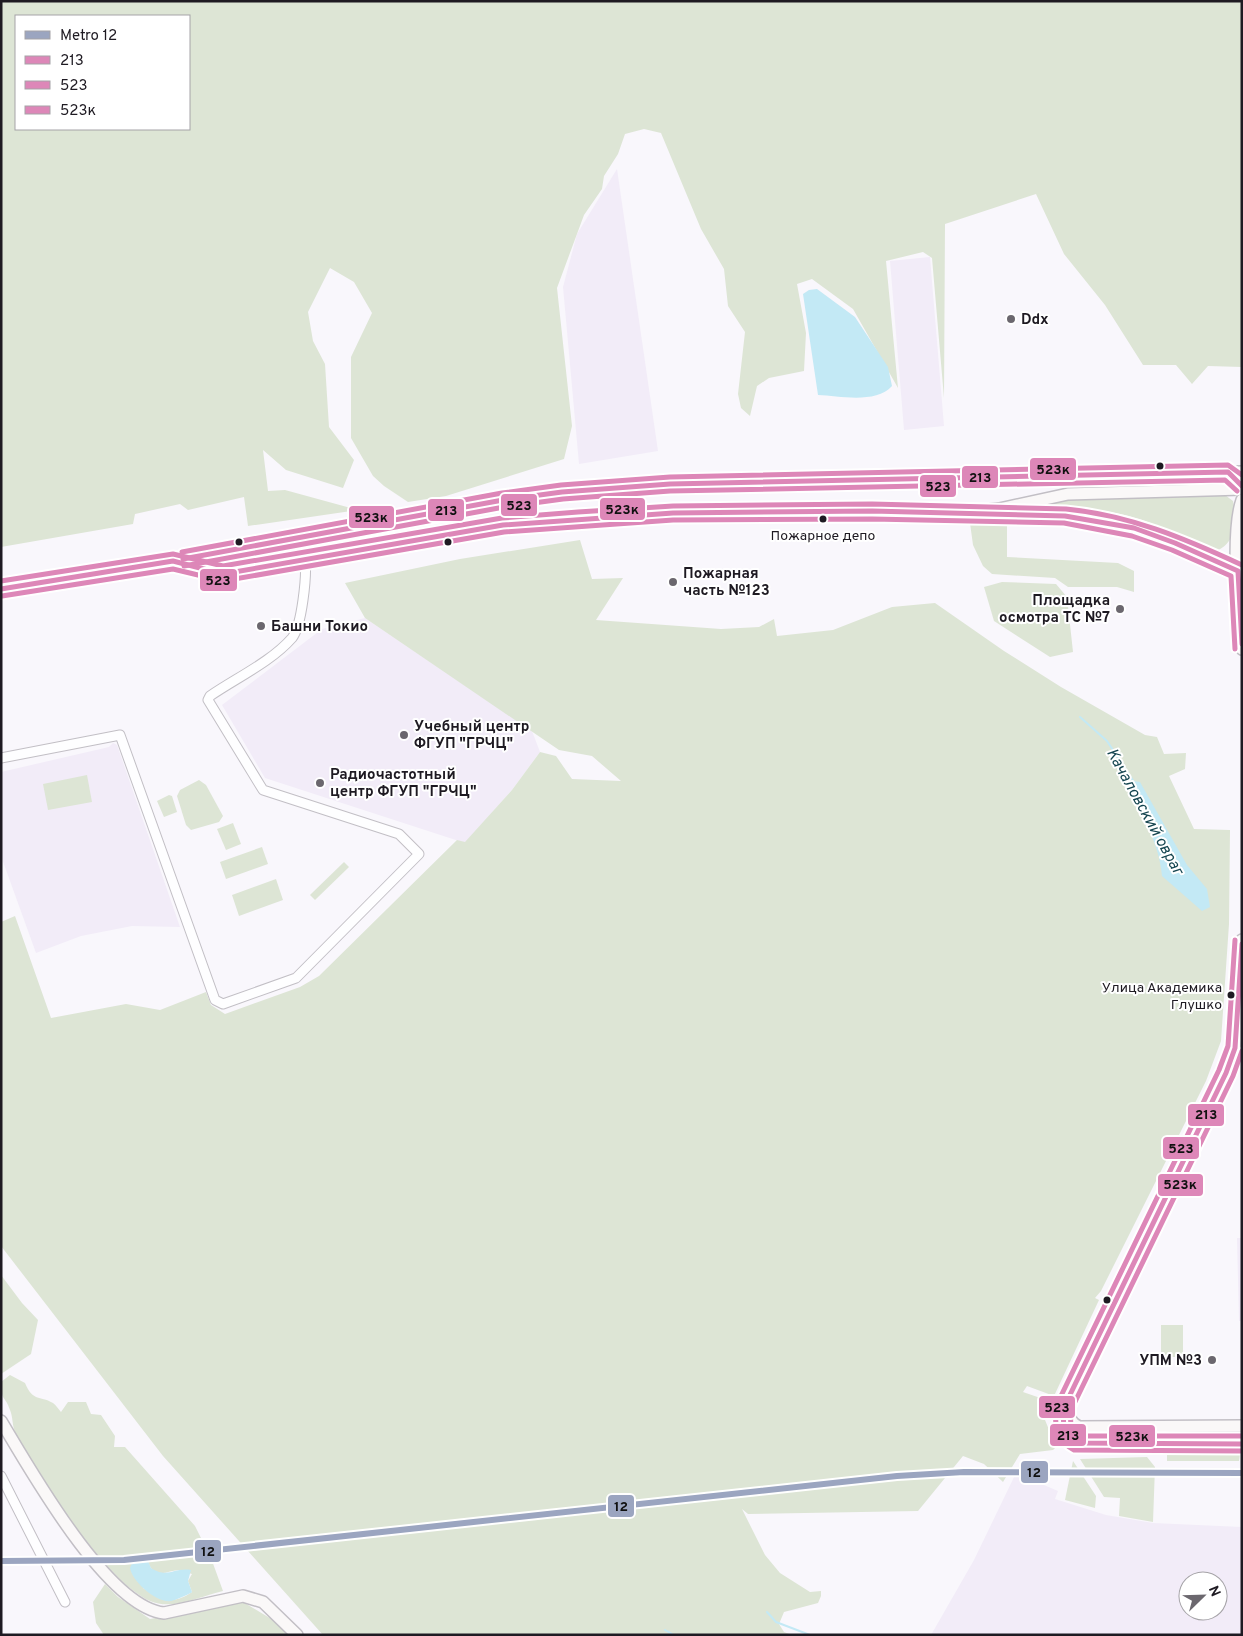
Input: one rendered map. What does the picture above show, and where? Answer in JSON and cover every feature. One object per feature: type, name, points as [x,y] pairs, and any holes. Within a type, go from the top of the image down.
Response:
[{"type":"main road","points":[[1228,472],[1242,488]]},
{"type":"main road","points":[[1,589],[173,561],[504,500],[590,490],[670,484],[1242,472]]},
{"type":"main road","points":[[960,513],[999,509],[1068,494],[1242,488]]},
{"type":"main road","points":[[1223,489],[1234,496],[1240,505],[1242,649]]},
{"type":"main road","points":[[173,561],[223,574],[503,525],[673,513],[872,511],[1066,516],[1117,523],[1172,540],[1240,570]]},
{"type":"main road","points":[[1242,940],[1235,1048],[1226,1073],[1066,1403],[1062,1423],[1064,1431],[1076,1443],[1242,1444]]},
{"type":"main road","points":[[1066,1403],[1067,1414],[1073,1424],[1095,1428],[1242,1426]]},
{"type":"main road","points":[[1,1421],[53,1506],[93,1559],[116,1585],[138,1603],[156,1612],[164,1613],[243,1596],[263,1602],[297,1635]]},
{"type":"main road","points":[[1071,1440],[1082,1432],[1095,1428]]},
{"type":"street","points":[[1,758],[120,735],[215,1000],[224,1004],[296,978],[419,854],[399,834],[263,790],[208,700],[210,696],[274,654],[294,637],[305,595],[307,575],[305,559]]},
{"type":"street","points":[[1,1476],[64,1602]]},
{"type":"shaded area","points":[[617,169],[658,451],[579,464],[563,287],[577,234]]},
{"type":"shaded area","points":[[930,257],[944,426],[904,430],[890,261]]},
{"type":"shaded area","points":[[365,618],[532,731],[540,752],[512,790],[465,843],[265,778],[222,705],[322,629]]},
{"type":"shaded area","points":[[113,743],[117,745],[180,927],[132,926],[81,936],[36,953],[1,856],[1,772],[109,747]]},
{"type":"shaded area","points":[[1237,1238],[1242,1238],[1242,1321],[1239,1321]]},
{"type":"shaded area","points":[[1016,1473],[1058,1491],[1055,1499],[1106,1515],[1153,1523],[1242,1527],[1242,1635],[931,1635],[974,1560]]},
{"type":"green space","points":[[1,1],[1242,1],[1242,367],[1208,366],[1192,384],[1176,365],[1143,365],[1105,305],[1064,254],[1036,194],[945,224],[944,398],[932,258],[923,252],[886,261],[898,388],[853,309],[812,279],[797,284],[806,333],[804,371],[769,378],[757,386],[750,416],[741,408],[738,394],[745,332],[728,306],[724,269],[701,229],[661,133],[644,129],[625,134],[618,154],[604,176],[602,189],[584,215],[557,288],[572,426],[564,459],[446,496],[408,502],[384,486],[373,476],[351,438],[351,357],[372,313],[354,282],[330,268],[308,312],[313,341],[325,364],[329,427],[354,460],[343,488],[286,470],[263,450],[268,491],[285,490],[358,510],[248,526],[244,497],[188,510],[180,504],[135,514],[133,524],[1,547]]},
{"type":"green space","points":[[1225,495],[1233,501],[1235,509],[1234,531],[1227,544],[1214,552],[1162,527],[1129,516],[1070,507],[1034,505],[1061,498]]},
{"type":"green space","points":[[970,523],[1007,523],[1007,557],[1118,563],[1134,571],[1134,592],[1117,587],[1068,587],[1055,578],[992,574],[983,566],[973,545]]},
{"type":"green space","points":[[580,540],[592,579],[623,578],[596,620],[721,629],[759,627],[774,619],[777,636],[833,630],[892,607],[935,603],[1004,651],[1061,687],[1145,735],[1157,737],[1164,754],[1186,753],[1185,769],[1169,776],[1194,829],[1230,830],[1229,924],[1221,1041],[1206,1081],[1101,1291],[1095,1298],[1099,1300],[1054,1396],[1027,1386],[1023,1392],[1049,1401],[1043,1415],[1056,1447],[1053,1450],[1020,1454],[1003,1482],[984,1464],[963,1456],[918,1511],[748,1514],[742,1509],[765,1555],[780,1573],[810,1592],[821,1591],[818,1603],[784,1612],[779,1624],[784,1632],[792,1635],[323,1635],[163,1456],[1,1246],[1,922],[15,916],[51,1018],[126,1004],[160,1010],[206,992],[211,1005],[225,1014],[300,987],[319,976],[457,840],[465,842],[512,790],[540,752],[556,756],[572,779],[621,781],[592,756],[559,750],[365,618],[345,583],[460,559]]},
{"type":"green space","points":[[1002,582],[1056,584],[1067,597],[1073,652],[1050,657],[994,621],[984,587]]},
{"type":"green space","points":[[87,775],[92,802],[48,810],[43,784]]},
{"type":"green space","points":[[199,780],[206,785],[223,816],[219,822],[191,830],[186,825],[177,796],[180,790]]},
{"type":"green space","points":[[169,795],[172,796],[177,812],[164,817],[157,801]]},
{"type":"green space","points":[[233,823],[241,844],[226,850],[217,829]]},
{"type":"green space","points":[[262,847],[268,864],[226,879],[220,862]]},
{"type":"green space","points":[[344,862],[349,867],[315,900],[310,895]]},
{"type":"green space","points":[[276,879],[283,900],[239,916],[232,895]]},
{"type":"green space","points":[[1,1275],[22,1303],[38,1320],[31,1354],[1,1374]]},
{"type":"green space","points":[[1161,1325],[1183,1325],[1183,1357],[1161,1357]]},
{"type":"green space","points":[[10,1375],[25,1383],[34,1396],[53,1403],[61,1412],[68,1402],[86,1402],[91,1414],[101,1415],[115,1436],[114,1447],[125,1447],[195,1526],[211,1558],[223,1591],[177,1604],[159,1604],[132,1590],[113,1573],[74,1525],[25,1451],[15,1432],[11,1413],[2,1393],[1,1382]],"holes":[[[141,1558],[147,1559],[150,1566],[157,1573],[180,1570],[192,1574],[188,1581],[192,1592],[173,1600],[156,1596],[143,1588]]]},
{"type":"green space","points":[[1240,1454],[1239,1461],[1167,1461],[1167,1455]]},
{"type":"green space","points":[[1147,1457],[1155,1467],[1153,1522],[1119,1516],[1120,1498],[1104,1497],[1080,1459]]},
{"type":"green space","points":[[1073,1461],[1096,1496],[1095,1508],[1065,1500]]},
{"type":"green space","points":[[105,1584],[118,1597],[150,1619],[243,1602],[278,1623],[287,1635],[104,1635],[96,1623],[93,1602]]},
{"type":"water","points":[[817,289],[855,317],[888,367],[892,386],[885,392],[857,398],[818,395],[803,294],[809,290]]},
{"type":"water","points":[[1127,780],[1140,782],[1187,865],[1207,889],[1210,907],[1202,911],[1162,876],[1153,838]]},
{"type":"water","points":[[141,1558],[147,1559],[151,1568],[162,1573],[191,1570],[188,1581],[192,1592],[171,1601],[165,1601],[152,1595],[135,1579],[130,1568],[133,1561]]},
{"type":"waterway","name":"Качаловский овраг","points":[[1080,717],[1107,741],[1134,782]]},
{"type":"waterway","points":[[767,1612],[776,1622],[810,1635]]},
{"type":"waterway","points":[[665,1630],[674,1635]]},
{"type":"metro line","name":"12","points":[[1,1561],[124,1560],[897,1476],[964,1472],[1242,1473]]},
{"type":"transit line","name":"523к","points":[[182,552],[502,493],[561,485],[670,477],[1228,465],[1242,475]]},
{"type":"transit line","name":"213","points":[[183,559],[503,500],[562,492],[670,484],[1228,472],[1242,486]]},
{"type":"transit line","name":"523","points":[[184,566],[504,507],[563,499],[670,491],[1225,480],[1237,491]]},
{"type":"transit line","name":"523к","points":[[1,581],[173,554],[223,566],[502,518],[673,506],[872,504],[1066,509],[1112,516],[1134,522],[1177,537],[1242,565]]},
{"type":"transit line","name":"213","points":[[1,589],[173,561],[223,574],[503,525],[673,513],[872,511],[1065,516],[1134,528],[1175,543],[1238,571],[1242,644]]},
{"type":"transit line","name":"523","points":[[2,596],[173,569],[223,581],[504,532],[673,520],[872,519],[1064,523],[1132,536],[1172,550],[1231,576],[1235,649]]},
{"type":"transit line","name":"523","points":[[1235,940],[1228,1046],[1219,1070],[1059,1400],[1056,1422],[1062,1441],[1074,1450],[1242,1451]]},
{"type":"transit line","name":"213","points":[[1242,944],[1235,1048],[1226,1073],[1066,1403],[1063,1420],[1065,1430],[1076,1443],[1242,1444]]},
{"type":"transit line","name":"523к","points":[[1242,1051],[1233,1076],[1073,1406],[1071,1418],[1071,1426],[1079,1436],[1242,1436]]},
{"type":"place","name":"Ddx","points":[[1011,319]]},
{"type":"place","name":"Пожарное депо","points":[[823,519]]},
{"type":"place","name":"Пожарная часть №123","points":[[673,582]]},
{"type":"place","name":"Площадка осмотра ТС №7","points":[[1120,609]]},
{"type":"place","name":"Башни Токио","points":[[261,626]]},
{"type":"place","name":"Учебный центр ФГУП \"ГРЧЦ\"","points":[[404,735]]},
{"type":"place","name":"Радиочастотный центр ФГУП \"ГРЧЦ\"","points":[[320,783]]},
{"type":"place","name":"Улица Академика Глушко","points":[[1231,995]]},
{"type":"place","name":"УПМ №3","points":[[1212,1360]]}]
